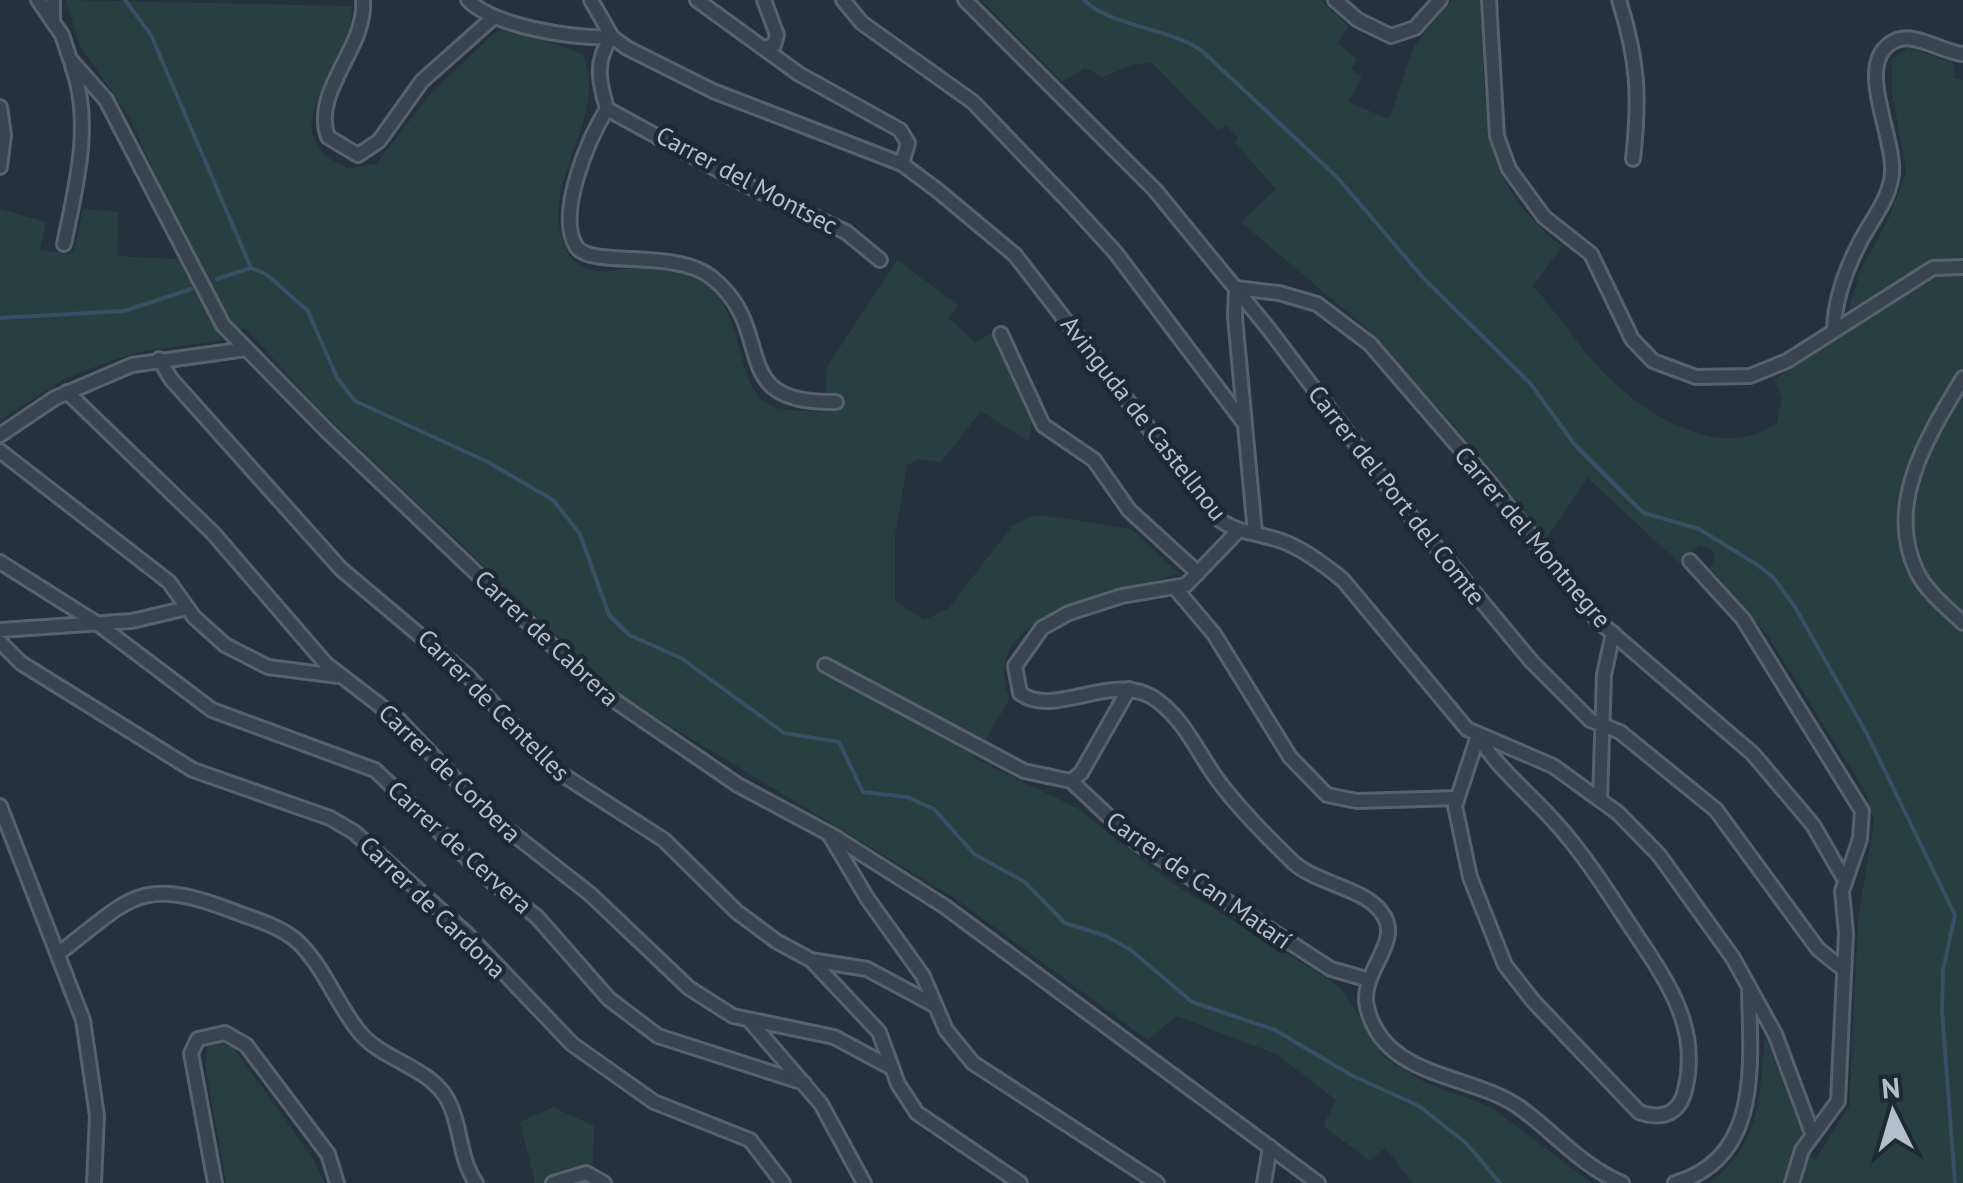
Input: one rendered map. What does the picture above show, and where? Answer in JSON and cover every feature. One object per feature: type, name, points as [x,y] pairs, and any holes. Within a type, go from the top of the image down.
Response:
[{"type":"street","name":"Carrer de Cabrera","points":[[38,0],[70,59],[106,100],[200,286],[224,325],[611,701],[772,806],[829,834],[974,928],[1318,1183]]},
{"type":"street","points":[[53,0],[53,22]]},
{"type":"street","points":[[362,0],[361,26],[324,114],[328,137],[358,155],[379,141],[422,81],[494,17]]},
{"type":"street","points":[[468,0],[494,17],[570,36],[612,36]]},
{"type":"street","name":"Avinguda de Castellnou","points":[[591,0],[612,36],[627,48],[714,91],[902,164],[1015,255],[1220,520],[1239,530],[1288,543],[1343,580],[1445,708],[1478,736],[1554,766],[1600,800],[1659,855],[1749,987],[1775,1034],[1812,1133]]},
{"type":"street","points":[[697,0],[851,106],[900,130],[908,143],[902,164]]},
{"type":"street","points":[[764,0],[777,35],[774,45],[764,48]]},
{"type":"street","points":[[843,0],[862,24],[973,102],[1072,205],[1115,252],[1246,425]]},
{"type":"street","name":"Carrer del Port del Comte","points":[[965,0],[1124,156],[1236,288],[1404,510],[1505,630],[1577,708],[1620,732],[1716,810],[1818,949],[1843,969]]},
{"type":"street","points":[[1335,0],[1358,20],[1391,36],[1414,28],[1440,0]]},
{"type":"street","points":[[1489,0],[1498,136],[1509,169],[1544,217],[1591,254],[1637,348],[1653,361],[1680,372],[1730,378],[1750,376],[1787,361],[1933,268],[1963,267]]},
{"type":"street","points":[[1620,0],[1638,79],[1640,114],[1632,159]]},
{"type":"street","points":[[612,36],[601,52],[598,68],[607,109],[588,142],[576,182],[570,232],[575,245],[594,260],[655,257],[699,267],[734,298],[745,315],[758,367],[772,391],[792,400],[836,402]]},
{"type":"street","points":[[1834,330],[1849,266],[1891,181],[1892,150],[1876,84],[1877,61],[1887,45],[1908,38],[1963,54]]},
{"type":"street","points":[[64,244],[81,134],[79,91],[70,59]]},
{"type":"street","points":[[0,107],[4,135],[0,167]]},
{"type":"street","name":"Carrer del Montsec","points":[[607,109],[744,184],[846,232],[880,260]]},
{"type":"street","points":[[1236,288],[1256,533]]},
{"type":"street","name":"Carrer del Montnegre","points":[[1236,288],[1279,293],[1317,304],[1370,344],[1613,633],[1753,754],[1813,824],[1843,877]]},
{"type":"street","points":[[1001,334],[1043,425],[1094,460],[1129,510],[1198,574]]},
{"type":"street","points":[[0,435],[66,392],[132,365],[246,349]]},
{"type":"street","name":"Carrer de Centelles","points":[[159,360],[171,379],[342,569],[468,676],[552,768],[643,824],[756,928],[811,960],[867,969],[934,1005]]},
{"type":"street","points":[[1963,378],[1922,446],[1905,525],[1916,571],[1963,623]]},
{"type":"street","name":"Carrer de Corbera","points":[[66,392],[177,495],[340,676],[399,720],[489,815],[590,894],[689,988],[733,1016],[834,1037],[890,1067]]},
{"type":"street","points":[[0,452],[169,582],[187,608],[225,645],[254,663],[340,676]]},
{"type":"street","points":[[1239,530],[1198,574],[1175,588],[1122,596],[1069,613],[1042,628],[1015,666],[1016,684],[1027,698],[1129,689],[1156,699],[1175,716],[1220,784],[1291,860],[1322,882],[1368,901],[1384,914],[1386,944],[1366,979],[1368,1012],[1390,1046],[1405,1059],[1517,1106],[1599,1173],[1622,1183]]},
{"type":"street","points":[[1690,561],[1743,619],[1859,801],[1860,839],[1843,877],[1838,1101],[1830,1118],[1812,1133],[1792,1183]]},
{"type":"street","name":"Carrer de Cervera","points":[[0,562],[98,624],[212,710],[343,756],[387,780],[490,881],[537,918],[609,999],[658,1036],[804,1083]]},
{"type":"street","points":[[1175,588],[1214,634],[1290,757],[1327,795],[1357,801],[1456,798]]},
{"type":"street","points":[[0,630],[98,624],[187,608]]},
{"type":"street","points":[[1600,800],[1604,675],[1613,633]]},
{"type":"street","name":"Carrer de Cardona","points":[[0,642],[22,662],[193,770],[330,818],[354,832],[467,934],[572,1044],[654,1102],[750,1140],[784,1183]]},
{"type":"street","points":[[825,664],[1024,771],[1071,781],[1081,773],[1129,689]]},
{"type":"street","points":[[1478,736],[1494,762],[1554,821],[1596,871],[1670,984],[1684,1016],[1689,1063],[1681,1104],[1662,1117],[1639,1112],[1515,981],[1470,878],[1456,798],[1478,736]]},
{"type":"street","name":"Carrer de Can Matarí","points":[[1071,781],[1137,843],[1330,969],[1366,979]]},
{"type":"street","points":[[0,806],[83,1020],[98,1138],[94,1183]]},
{"type":"street","points":[[829,834],[867,898],[914,962],[946,1030],[985,1073],[1157,1183]]},
{"type":"street","points":[[58,954],[115,908],[154,892],[188,893],[276,928],[306,951],[367,1040],[440,1089],[453,1111],[468,1170],[476,1183]]},
{"type":"street","points":[[811,960],[879,1032],[890,1067],[906,1098],[930,1126],[1020,1183]]},
{"type":"street","points":[[1675,1183],[1700,1174],[1720,1158],[1740,1127],[1750,1054],[1749,987]]},
{"type":"street","points":[[750,1020],[836,1127],[864,1183]]},
{"type":"street","points":[[215,1183],[191,1053],[198,1039],[224,1032],[246,1045],[328,1154],[337,1183]]},
{"type":"street","points":[[1264,1183],[1270,1147]]},
{"type":"street","points":[[553,1183],[586,1174],[604,1183]]},
{"type":"green space","points":[[66,0],[351,6],[350,27],[313,114],[312,134],[323,152],[347,168],[376,164],[431,93],[495,32],[507,27],[583,54],[589,78],[588,103],[560,199],[559,223],[565,247],[573,260],[595,271],[662,265],[679,269],[704,283],[728,313],[751,384],[772,406],[825,412],[827,367],[897,260],[958,305],[949,318],[975,343],[993,332],[1032,424],[1029,442],[981,411],[941,462],[920,459],[907,465],[895,536],[895,601],[924,620],[949,608],[1012,526],[1042,515],[1131,529],[1179,573],[1093,598],[1033,625],[1013,644],[1004,669],[1010,699],[974,758],[1077,808],[1169,881],[1331,981],[1345,993],[1383,1057],[1426,1083],[1491,1107],[1592,1183],[1413,1183],[1385,1148],[1370,1161],[1323,1126],[1336,1100],[1276,1054],[1176,1016],[1148,1040],[956,899],[619,695],[319,409],[245,328],[217,341],[138,352],[105,363],[64,379],[0,420],[0,209],[46,222],[40,250],[73,254],[83,209],[118,212],[117,256],[175,259],[191,251],[127,113],[80,46]]},
{"type":"green space","points":[[981,0],[1320,0],[1349,26],[1338,43],[1357,60],[1351,68],[1362,77],[1348,102],[1389,119],[1414,46],[1452,0],[1479,0],[1484,23],[1487,118],[1499,166],[1523,208],[1563,246],[1533,286],[1592,360],[1638,402],[1683,428],[1731,438],[1755,434],[1777,423],[1782,399],[1775,379],[1840,338],[1860,272],[1887,222],[1906,172],[1892,92],[1892,60],[1908,47],[1955,64],[1954,78],[1963,80],[1963,1183],[1709,1183],[1739,1152],[1755,1118],[1765,1037],[1814,1161],[1849,1107],[1858,920],[1874,821],[1865,791],[1768,636],[1710,568],[1715,558],[1712,550],[1699,545],[1679,563],[1588,478],[1545,540],[1452,423],[1366,328],[1241,222],[1276,189],[1235,143],[1238,138],[1227,126],[1218,130],[1152,63],[1135,64],[1103,77],[1085,68],[1062,82]]},
{"type":"green space","points":[[214,1043],[231,1044],[312,1157],[325,1183],[226,1183],[205,1064],[207,1047]]},
{"type":"green space","points":[[553,1107],[594,1126],[592,1183],[535,1183],[520,1122]]},
{"type":"waterway","points":[[125,0],[151,35],[251,268]]},
{"type":"waterway","points":[[1084,0],[1109,16],[1201,50],[1337,177],[1425,280],[1530,383],[1575,445],[1644,513],[1699,529],[1773,577],[1795,607],[1867,734],[1955,915],[1943,970],[1942,1011],[1955,1183]]},
{"type":"waterway","points":[[217,279],[251,268],[266,274],[308,311],[337,378],[355,401],[488,462],[553,500],[580,534],[609,615],[629,635],[681,658],[784,733],[839,742],[863,792],[907,797],[934,809],[974,854],[1025,882],[1065,923],[1106,936],[1131,950],[1192,1002],[1275,1030],[1351,1075],[1419,1106],[1466,1143],[1500,1183]]},
{"type":"waterway","points":[[0,318],[124,311],[191,289]]}]
